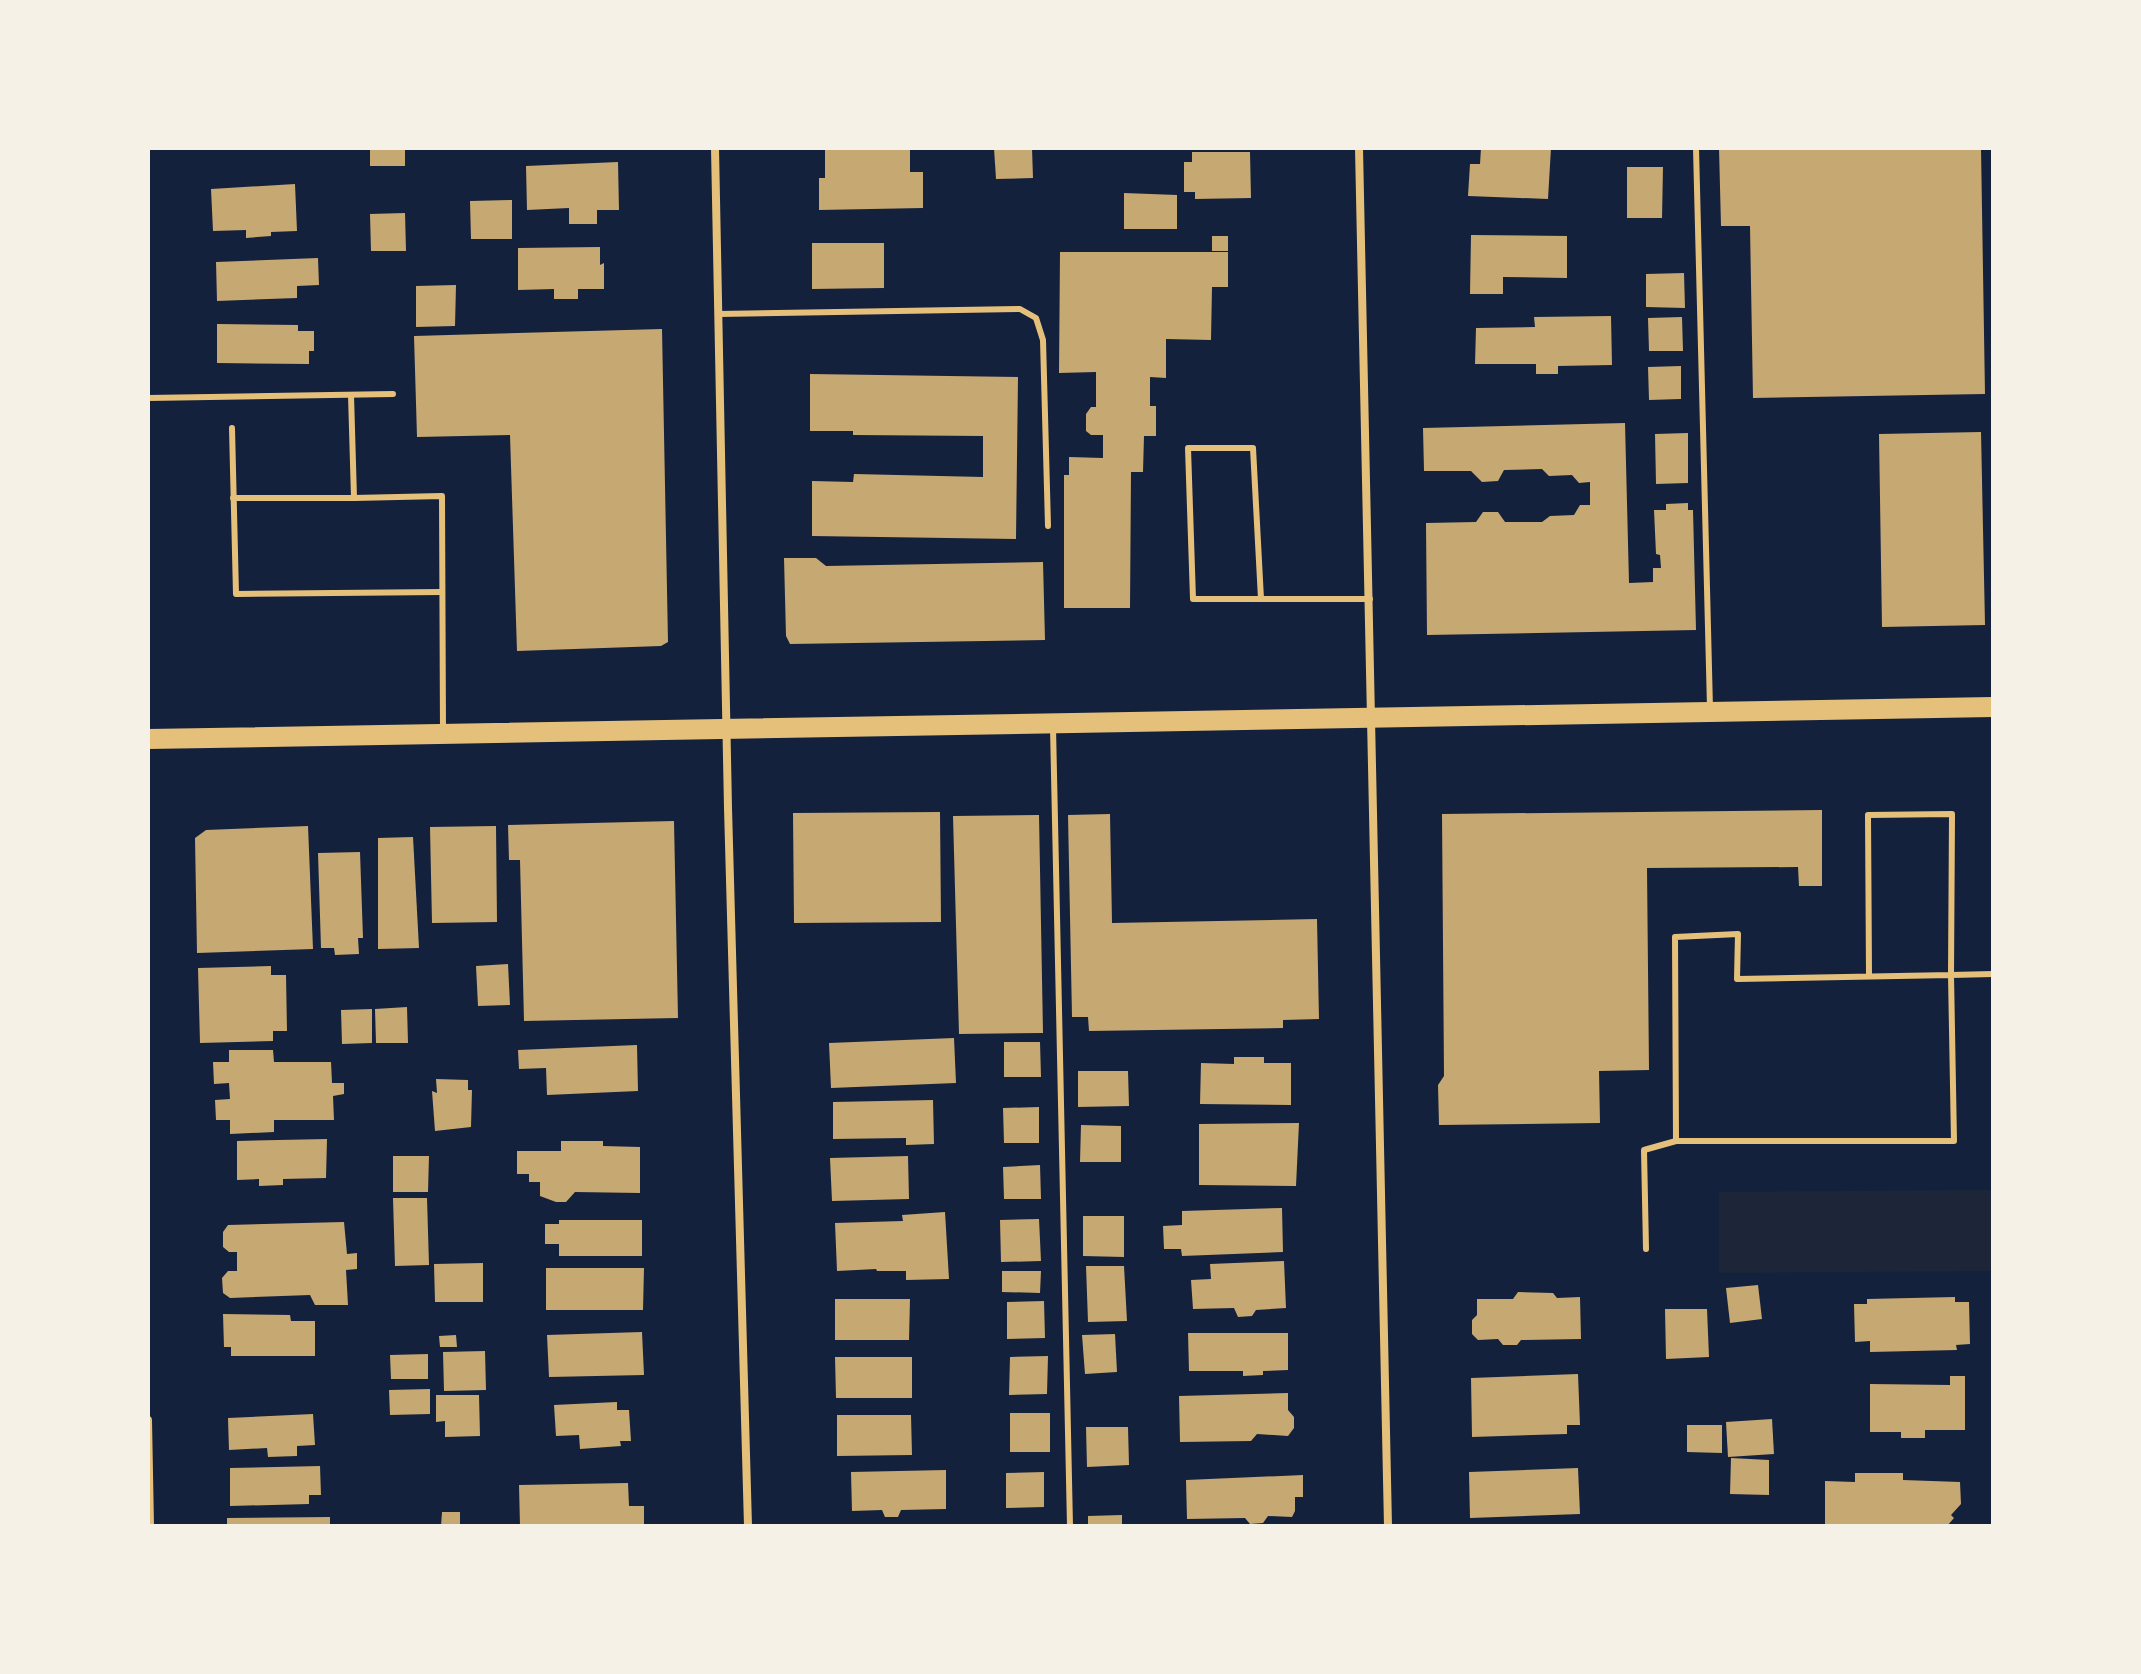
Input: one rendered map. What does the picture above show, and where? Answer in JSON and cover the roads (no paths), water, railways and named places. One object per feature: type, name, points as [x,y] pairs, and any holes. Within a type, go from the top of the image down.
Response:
[{"type":"main road","points":[[148,739],[1993,707]]},
{"type":"street","points":[[715,148],[726,729],[748,1526]]},
{"type":"street","points":[[1359,148],[1388,1526]]},
{"type":"street","points":[[148,1420],[150,1526]]},
{"type":"lane","points":[[1696,148],[1710,712]]},
{"type":"lane","points":[[718,314],[1020,309],[1036,318],[1043,340],[1048,526]]},
{"type":"lane","points":[[148,398],[393,394]]},
{"type":"lane","points":[[351,395],[354,498]]},
{"type":"lane","points":[[232,428],[236,594],[442,592]]},
{"type":"lane","points":[[1261,599],[1253,448],[1188,448],[1193,599],[1261,599],[1370,599]]},
{"type":"lane","points":[[233,498],[442,496],[443,733]]},
{"type":"lane","points":[[1053,723],[1070,1526]]},
{"type":"lane","points":[[1646,1249],[1644,1150],[1676,1141],[1954,1141],[1952,814],[1868,815],[1869,976]]},
{"type":"lane","points":[[1676,1141],[1675,937],[1738,934],[1737,979],[1993,974]]}]
